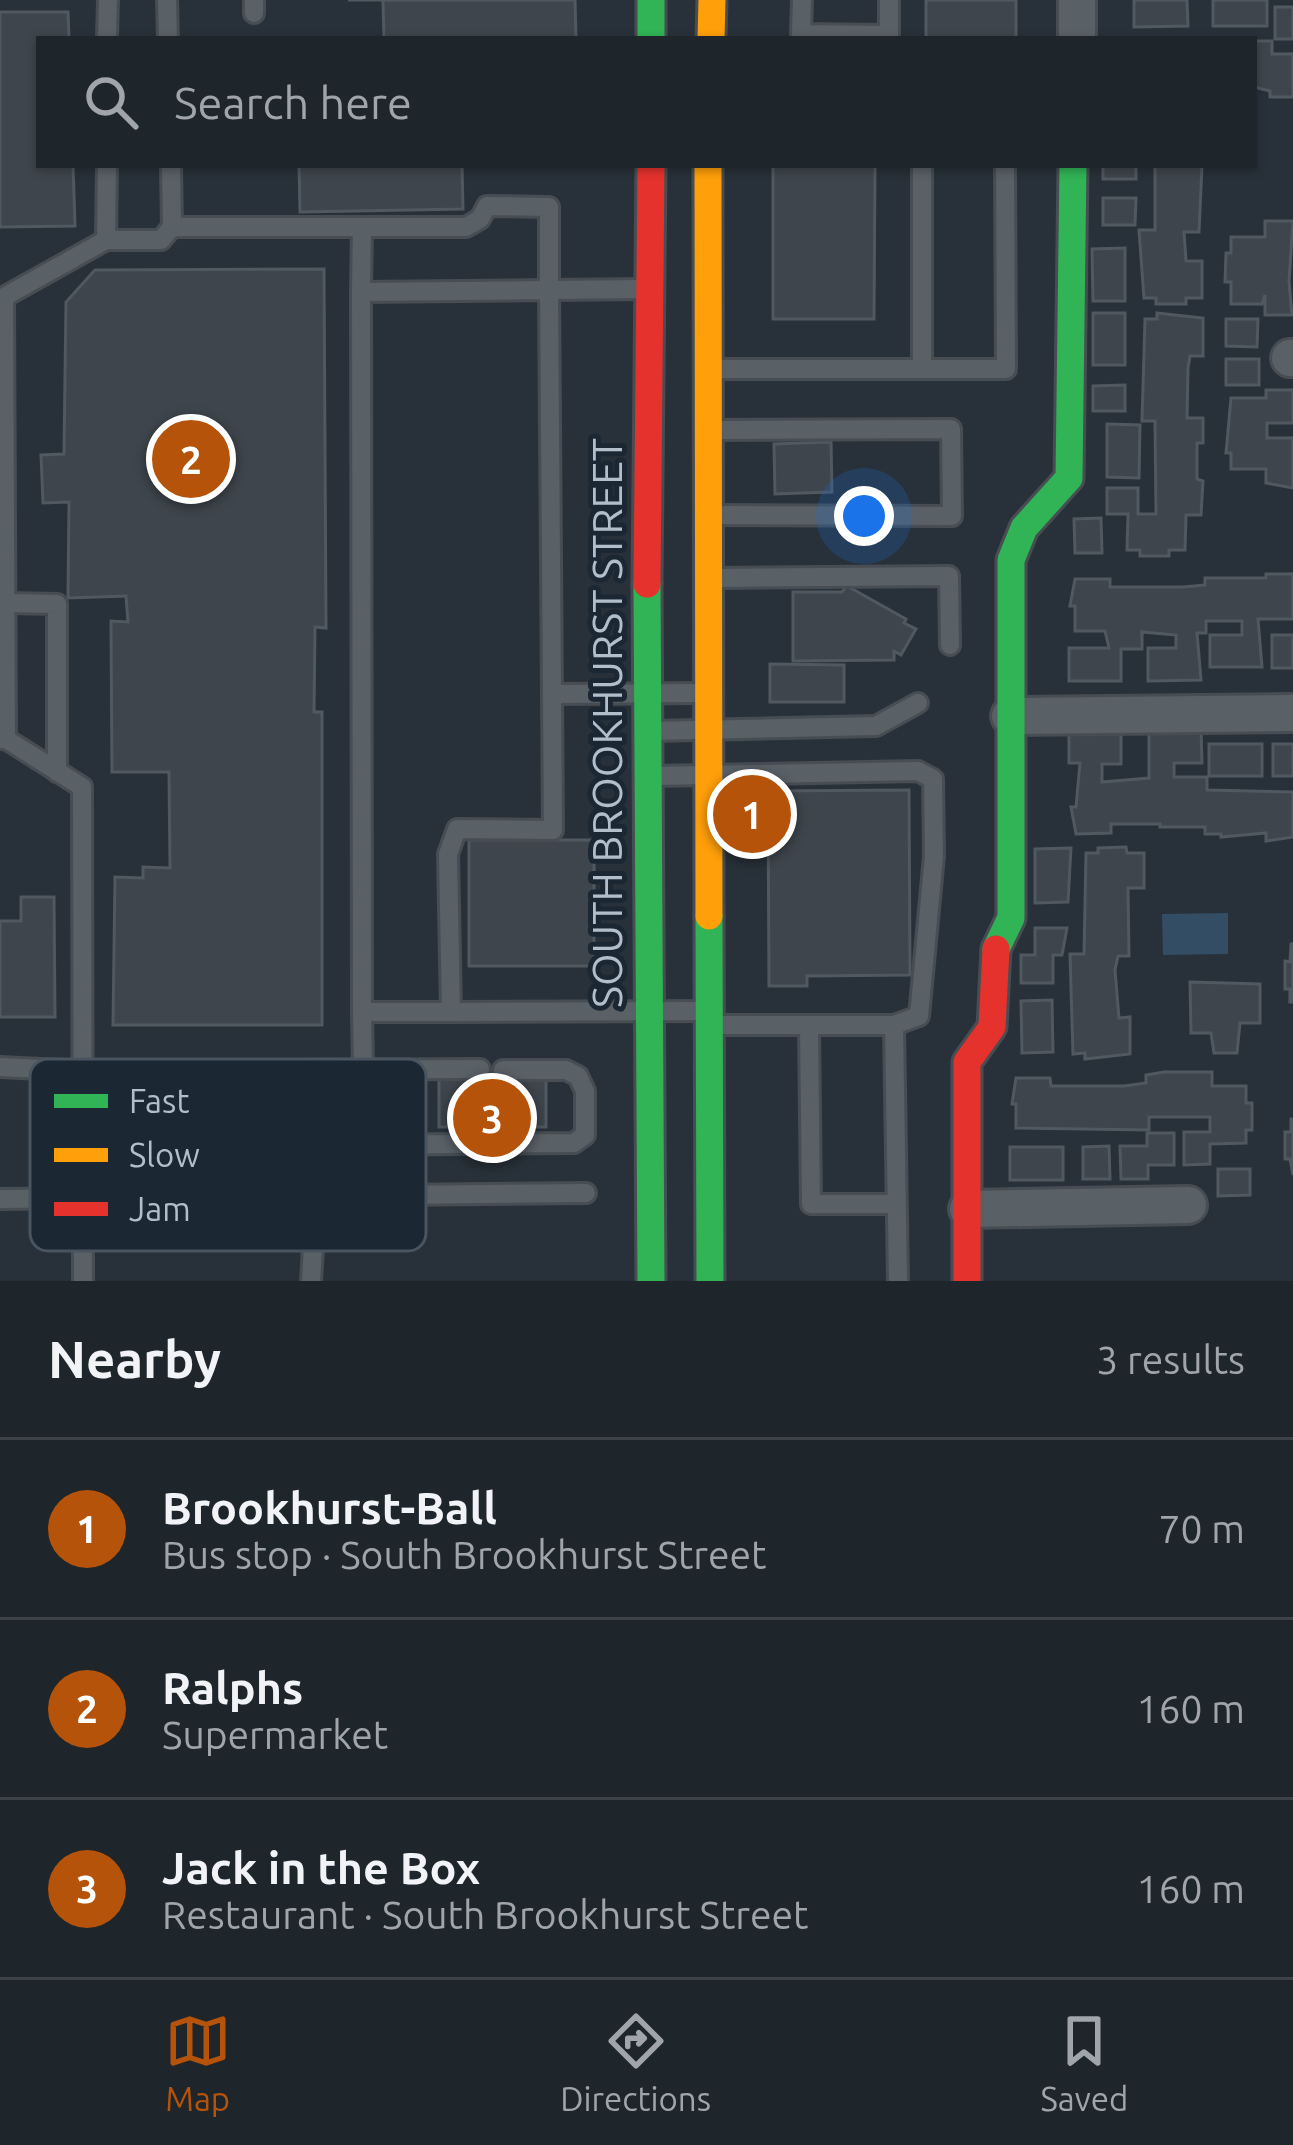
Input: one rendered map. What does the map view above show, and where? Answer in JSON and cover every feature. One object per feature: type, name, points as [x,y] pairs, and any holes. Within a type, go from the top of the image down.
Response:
[{"type":"main road","points":[[651,0],[651,36]]},
{"type":"main road","points":[[711,36],[712,0]]},
{"type":"main road","name":"SOUTH BROOKHURST STREET","points":[[650,168],[646,732],[651,1281]]},
{"type":"main road","points":[[707,168],[710,1281]]},
{"type":"main road","points":[[967,1281],[967,1063],[992,1027],[996,946],[1011,918],[1011,560],[1024,529],[1069,478],[1072,168]]},
{"type":"street","points":[[1077,36],[1078,0]]},
{"type":"street","points":[[1010,716],[1293,713]]},
{"type":"street","points":[[968,1209],[1188,1204]]},
{"type":"lane","points":[[107,36],[108,0]]},
{"type":"lane","points":[[167,0],[168,36]]},
{"type":"lane","points":[[802,0],[802,34],[860,36]]},
{"type":"lane","points":[[889,0],[889,36]]},
{"type":"lane","points":[[106,168],[106,240]]},
{"type":"lane","points":[[83,1059],[82,787],[3,739],[8,603],[4,297],[106,240],[161,241],[172,227],[171,168]]},
{"type":"lane","points":[[922,168],[922,369]]},
{"type":"lane","points":[[706,369],[1006,369],[1005,168]]},
{"type":"lane","points":[[172,227],[466,226],[479,219],[487,206],[550,207],[553,830],[457,830],[448,854],[452,1012]]},
{"type":"lane","points":[[362,226],[363,1059]]},
{"type":"lane","points":[[361,292],[650,289]]},
{"type":"lane","points":[[706,430],[951,429],[952,516],[706,515]]},
{"type":"lane","points":[[706,578],[949,576],[950,644]]},
{"type":"lane","points":[[8,603],[57,604],[57,772]]},
{"type":"lane","points":[[553,694],[707,693]]},
{"type":"lane","points":[[646,732],[876,726],[918,703]]},
{"type":"lane","points":[[362,1012],[649,1012],[809,1025],[894,1025],[919,1016],[934,856],[933,779],[918,771],[647,776]]},
{"type":"lane","points":[[809,1025],[811,1204],[896,1204]]},
{"type":"lane","points":[[894,1025],[898,1281]]},
{"type":"lane","points":[[0,1067],[30,1068]]},
{"type":"lane","points":[[426,1069],[480,1069]]},
{"type":"lane","points":[[426,1144],[574,1143],[585,1135],[585,1091],[578,1076],[566,1070],[503,1070]]},
{"type":"lane","points":[[426,1195],[586,1193]]},
{"type":"lane","points":[[311,1281],[313,1251]]},
{"type":"water","points":[[1228,913],[1228,954],[1163,955],[1162,914]]},
{"type":"building","points":[[383,0],[575,0],[576,36],[384,36]]},
{"type":"building","points":[[926,0],[1016,0],[1016,36],[926,36]]},
{"type":"building","points":[[1134,0],[1187,0],[1188,26],[1134,27]]},
{"type":"building","points":[[1213,0],[1267,0],[1267,26],[1213,26]]},
{"type":"building","points":[[1275,7],[1293,7],[1293,39],[1275,39]]},
{"type":"building","points":[[0,12],[68,12],[69,36],[36,36],[36,168],[73,168],[75,226],[0,227]]},
{"type":"building","points":[[1257,41],[1272,41],[1272,54],[1293,54],[1293,97],[1270,97],[1270,91],[1257,88]]},
{"type":"building","points":[[299,168],[462,168],[463,209],[300,212]]},
{"type":"building","points":[[773,168],[875,168],[874,319],[773,319]]},
{"type":"building","points":[[1103,168],[1136,168],[1136,179],[1103,179]]},
{"type":"building","points":[[1155,168],[1202,168],[1199,232],[1184,232],[1186,261],[1202,261],[1202,298],[1186,298],[1186,304],[1156,304],[1156,298],[1144,298],[1139,230],[1155,230]]},
{"type":"building","points":[[1103,198],[1136,198],[1135,225],[1103,225]]},
{"type":"building","points":[[1265,221],[1293,221],[1292,315],[1265,315],[1265,295],[1262,304],[1231,304],[1231,282],[1225,282],[1231,237],[1265,237]]},
{"type":"building","points":[[1125,248],[1125,301],[1093,301],[1092,249]]},
{"type":"building","points":[[324,269],[326,628],[315,627],[314,712],[322,712],[322,1025],[113,1025],[115,877],[143,878],[143,867],[170,868],[169,772],[112,772],[111,621],[128,622],[126,596],[68,598],[69,502],[43,503],[41,455],[64,454],[66,302],[95,270]]},
{"type":"building","points":[[1093,313],[1125,313],[1125,365],[1093,365]]},
{"type":"building","points":[[1157,313],[1203,318],[1203,356],[1190,356],[1188,368],[1187,418],[1203,418],[1203,443],[1197,443],[1197,479],[1203,481],[1201,515],[1186,515],[1185,550],[1169,550],[1169,556],[1140,556],[1140,550],[1127,550],[1128,514],[1107,514],[1107,488],[1138,488],[1138,514],[1156,514],[1155,421],[1142,421],[1145,319],[1157,319]]},
{"type":"building","points":[[1226,319],[1258,319],[1257,347],[1226,346]]},
{"type":"building","points":[[1226,359],[1259,359],[1259,385],[1226,385]]},
{"type":"building","points":[[1125,385],[1125,411],[1093,411],[1093,386]]},
{"type":"building","points":[[1266,390],[1293,390],[1293,423],[1267,423],[1267,438],[1293,438],[1293,488],[1266,483],[1266,469],[1231,469],[1231,453],[1226,453],[1231,398],[1266,398]]},
{"type":"building","points":[[1107,424],[1140,425],[1139,478],[1107,477]]},
{"type":"building","points":[[831,442],[832,492],[775,494],[774,444]]},
{"type":"building","points":[[1101,518],[1102,553],[1075,553],[1074,519]]},
{"type":"building","points":[[1266,574],[1293,574],[1293,619],[1258,619],[1262,667],[1210,667],[1210,635],[1242,635],[1242,621],[1206,621],[1206,633],[1197,633],[1201,680],[1148,681],[1148,648],[1176,648],[1176,635],[1142,632],[1142,649],[1121,649],[1121,681],[1069,681],[1069,648],[1109,648],[1105,631],[1075,631],[1075,606],[1070,606],[1075,579],[1110,579],[1110,587],[1183,587],[1205,585],[1205,578],[1266,578]]},
{"type":"building","points":[[847,586],[916,629],[901,655],[894,651],[894,660],[793,661],[793,592],[842,592]]},
{"type":"building","points":[[1272,635],[1293,635],[1293,668],[1272,668]]},
{"type":"building","points":[[770,664],[844,665],[844,702],[770,702]]},
{"type":"building","points":[[1069,730],[1121,730],[1121,764],[1102,764],[1102,782],[1149,778],[1149,730],[1201,730],[1202,763],[1174,763],[1174,777],[1207,777],[1207,790],[1293,792],[1293,837],[1266,841],[1266,833],[1221,837],[1205,834],[1205,827],[1160,824],[1111,824],[1111,833],[1076,834],[1071,807],[1076,807],[1080,763],[1069,763]]},
{"type":"building","points":[[1209,744],[1262,744],[1262,776],[1209,776]]},
{"type":"building","points":[[1273,744],[1293,744],[1293,776],[1273,776]]},
{"type":"building","points":[[909,790],[910,975],[807,976],[807,986],[769,986],[768,791]]},
{"type":"building","points":[[469,840],[594,840],[594,966],[469,966]]},
{"type":"building","points":[[1126,847],[1127,853],[1144,853],[1144,888],[1128,888],[1129,956],[1118,956],[1115,970],[1119,1018],[1130,1017],[1130,1054],[1085,1059],[1085,1053],[1073,1054],[1070,954],[1084,954],[1086,853]]},
{"type":"building","points":[[1071,848],[1068,902],[1035,903],[1035,849]]},
{"type":"building","points":[[21,897],[54,897],[55,1017],[0,1017],[0,921],[21,921]]},
{"type":"building","points":[[1035,928],[1067,928],[1062,955],[1053,955],[1053,983],[1021,983],[1021,955],[1035,955]]},
{"type":"building","points":[[1291,944],[1293,1002],[1290,989],[1285,989],[1285,961],[1290,962]]},
{"type":"building","points":[[1190,982],[1260,984],[1260,1023],[1240,1023],[1237,1053],[1214,1053],[1211,1033],[1191,1033]]},
{"type":"building","points":[[1052,1000],[1053,1052],[1022,1053],[1021,1001]]},
{"type":"building","points":[[1212,1072],[1212,1086],[1246,1086],[1246,1103],[1252,1103],[1252,1130],[1246,1130],[1246,1143],[1210,1144],[1210,1164],[1184,1165],[1184,1132],[1210,1132],[1210,1117],[1149,1117],[1149,1130],[1016,1128],[1016,1104],[1012,1104],[1016,1078],[1050,1078],[1051,1086],[1124,1086],[1146,1083],[1146,1075]]},
{"type":"building","points":[[439,1079],[546,1080],[546,1127],[439,1127]]},
{"type":"building","points":[[1291,1119],[1293,1175],[1290,1159],[1285,1159],[1285,1132],[1291,1132]]},
{"type":"building","points":[[1147,1133],[1174,1133],[1174,1165],[1148,1165],[1148,1179],[1121,1179],[1120,1146],[1147,1146]]},
{"type":"building","points":[[1109,1146],[1110,1179],[1083,1179],[1083,1147]]},
{"type":"building","points":[[1010,1147],[1063,1147],[1063,1180],[1010,1180]]},
{"type":"building","points":[[1218,1169],[1250,1169],[1250,1195],[1218,1196]]},
{"type":"traffic: fast","points":[[651,0],[651,36]]},
{"type":"traffic: fast","points":[[996,949],[1011,918],[1011,560],[1024,528],[1069,478],[1073,168]]},
{"type":"traffic: fast","points":[[647,584],[651,1281]]},
{"type":"traffic: fast","points":[[709,916],[710,1281]]},
{"type":"traffic: slow","points":[[711,36],[712,0]]},
{"type":"traffic: slow","points":[[708,168],[709,916]]},
{"type":"traffic: jam","points":[[647,584],[651,168]]},
{"type":"traffic: jam","points":[[967,1281],[967,1062],[992,1027],[996,949]]},
{"type":"place","name":"Ralphs","points":[[191,459]]},
{"type":"place","name":"Brookhurst-Ball","points":[[752,814]]},
{"type":"place","name":"Jack in the Box","points":[[492,1118]]}]
